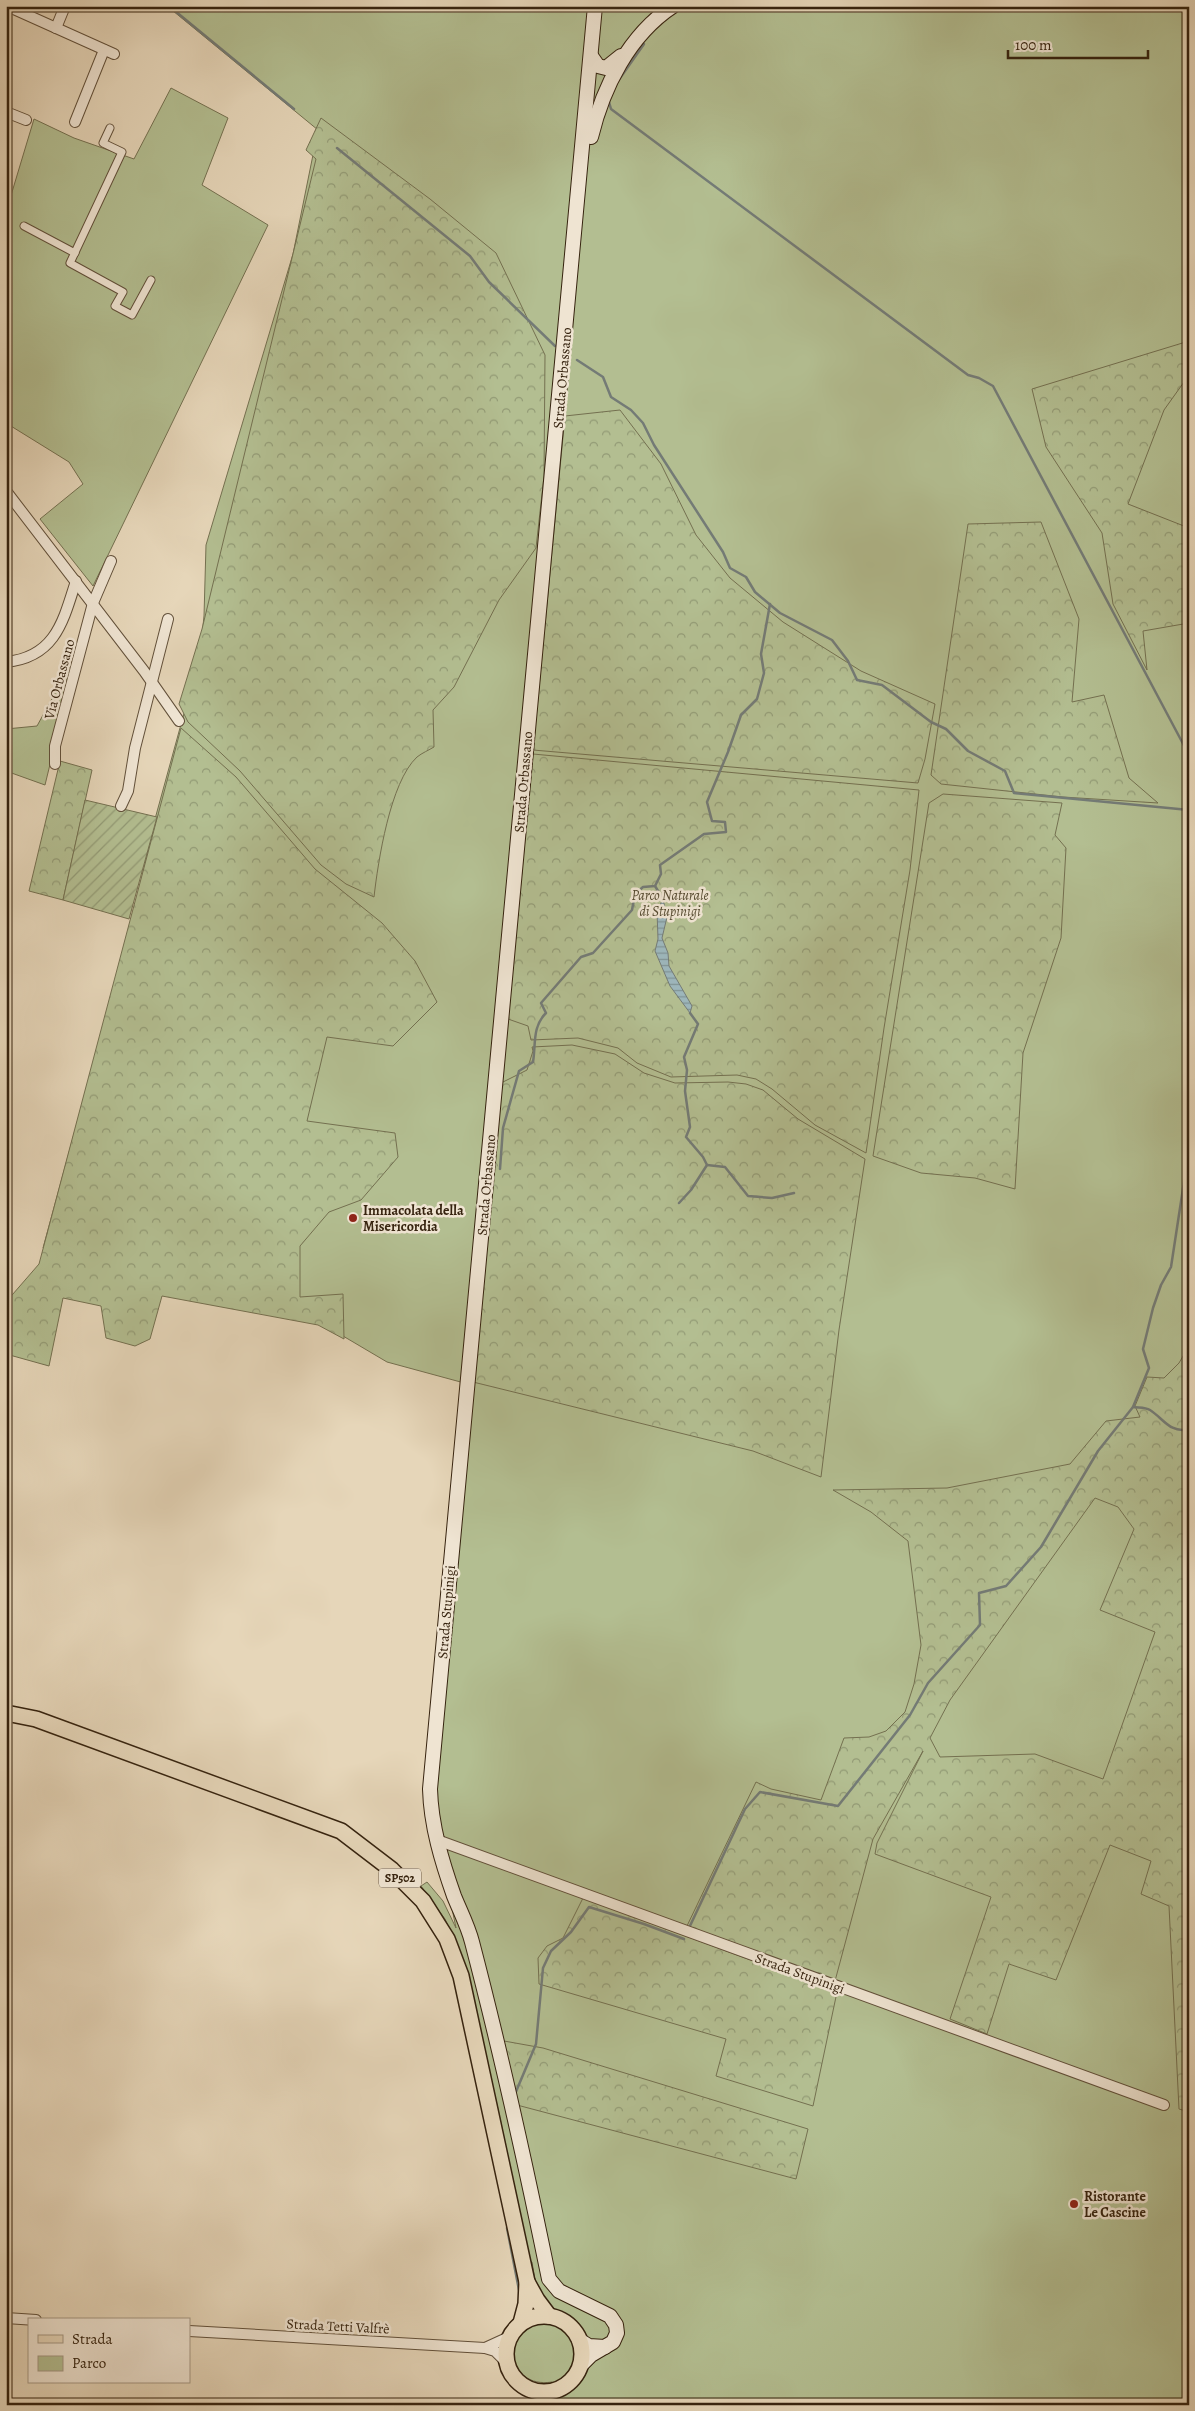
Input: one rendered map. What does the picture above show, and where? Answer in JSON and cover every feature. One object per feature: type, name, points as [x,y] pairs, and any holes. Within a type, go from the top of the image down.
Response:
[{"type":"main road","name":"Strada Orbassano","points":[[467,1384],[581,179],[595,6]]},
{"type":"main road","name":"Strada Orbassano","points":[[581,179],[596,119],[615,71],[639,38],[673,6]]},
{"type":"main road","points":[[591,56],[598,66],[606,68],[616,62],[639,38]]},
{"type":"main road","points":[[587,107],[596,119]]},
{"type":"main road","name":"Strada Stupinigi","points":[[467,1384],[432,1753],[431,1815],[454,1896],[471,1938],[497,2035],[549,2279],[559,2291],[610,2316],[616,2325],[617,2333],[613,2342],[591,2355],[580,2366]]},
{"type":"main road","name":"SP502","points":[[6,1714],[36,1719],[342,1831],[392,1870],[423,1901],[447,1939],[461,1976],[527,2282],[537,2300],[550,2316]]},
{"type":"main road","name":"SP502","points":[[521,2324],[527,2282]]},
{"type":"main road","points":[[559,2405],[559,2395],[574,2377],[580,2366],[582,2353],[579,2340],[572,2329],[562,2320],[550,2316],[528,2318],[509,2337],[506,2362],[511,2373],[519,2383],[529,2389],[541,2392],[553,2391],[565,2386]]},
{"type":"main road","points":[[579,2340],[589,2346],[605,2347]]},
{"type":"main road","points":[[541,2392],[550,2405]]},
{"type":"street","points":[[7,6],[114,54]]},
{"type":"street","points":[[56,28],[65,6]]},
{"type":"street","points":[[75,122],[104,50]]},
{"type":"street","points":[[6,112],[26,120]]},
{"type":"street","points":[[110,128],[103,143],[122,152],[70,264],[123,292],[115,306],[132,315],[150,280]]},
{"type":"street","points":[[24,226],[75,253]]},
{"type":"street","points":[[6,491],[93,603],[179,721]]},
{"type":"street","name":"Via Orbassano","points":[[55,764],[55,746],[93,603],[112,562]]},
{"type":"street","points":[[6,662],[24,660],[49,645],[63,622],[76,581]]},
{"type":"street","points":[[122,806],[128,791],[134,748],[153,683],[168,619]]},
{"type":"street","name":"Strada Stupinigi","points":[[437,1840],[1164,2105]]},
{"type":"street","points":[[6,2318],[28,2319]]},
{"type":"street","name":"Strada Tetti Valfrè","points":[[190,2331],[486,2348],[509,2337]]},
{"type":"street","points":[[486,2348],[495,2351],[506,2362]]},
{"type":"green space","name":"Parco Naturale di Stupinigi","points":[[167,6],[1189,6],[1189,2405],[556,2405],[552,2382],[537,2382],[525,2377],[517,2369],[514,2347],[519,2337],[528,2328],[542,2323],[532,2262],[529,2260],[498,2109],[462,1957],[445,1919],[421,1886],[427,1882],[443,1901],[456,1928],[432,1811],[468,1384],[387,1362],[321,1323],[152,1287],[43,1248],[133,917],[155,819],[200,655],[204,616],[206,545],[293,254],[318,130]]},
{"type":"green space","points":[[171,88],[228,118],[202,185],[268,225],[93,586],[40,519],[83,484],[69,462],[6,423],[6,212],[34,119],[74,138],[134,159]]},
{"type":"green space","points":[[321,118],[430,199],[496,253],[545,355],[544,476],[536,548],[499,600],[454,687],[433,710],[434,747],[417,757],[399,784],[382,844],[374,897],[346,884],[321,865],[240,771],[188,722],[179,704],[202,629],[316,159],[306,150]]},
{"type":"green space","points":[[1189,341],[1189,375],[1164,410],[1128,504],[1189,528],[1189,623],[1143,631],[1147,670],[1113,604],[1102,533],[1046,447],[1032,389]]},
{"type":"green space","points":[[620,410],[661,464],[696,535],[730,578],[783,622],[861,671],[935,704],[925,759],[918,783],[533,750],[565,416]]},
{"type":"green space","points":[[1041,522],[1079,619],[1072,702],[1104,695],[1129,778],[1158,803],[1063,797],[941,784],[931,775],[968,524]]},
{"type":"green space","points":[[77,653],[45,785],[6,771],[6,729],[37,726]]},
{"type":"green space","points":[[181,728],[236,777],[315,869],[382,923],[415,961],[437,1002],[393,1046],[327,1037],[307,1121],[395,1133],[398,1157],[361,1200],[329,1212],[300,1246],[300,1297],[343,1294],[344,1339],[318,1325],[162,1296],[150,1339],[135,1346],[106,1338],[101,1306],[63,1298],[49,1366],[6,1354],[6,1302],[39,1264]]},
{"type":"green space","points":[[533,754],[919,790],[910,870],[866,1153],[815,1125],[772,1089],[756,1079],[737,1075],[671,1077],[637,1063],[618,1048],[578,1038],[531,1040],[528,1026],[508,1019]]},
{"type":"green space","points":[[60,761],[92,770],[63,900],[29,891]]},
{"type":"green space","points":[[943,794],[1062,803],[1055,835],[1066,848],[1061,938],[1023,1053],[1015,1189],[975,1178],[921,1173],[873,1156],[929,803]]},
{"type":"green space","points":[[85,800],[157,817],[129,919],[63,900]]},
{"type":"green space","points":[[572,1045],[615,1054],[644,1073],[675,1083],[728,1082],[746,1084],[763,1090],[798,1119],[865,1159],[839,1330],[821,1477],[753,1451],[473,1382],[501,1083],[527,1070],[533,1051],[532,1047]]},
{"type":"green space","points":[[1189,1346],[1189,2112],[1179,2109],[1169,1906],[1141,1894],[1151,1861],[1110,1845],[1056,1980],[1009,1964],[987,2034],[950,2019],[991,1897],[875,1854],[877,1843],[923,1751],[873,1839],[835,1981],[686,1928],[756,1782],[771,1789],[821,1800],[844,1738],[869,1737],[886,1731],[905,1712],[914,1684],[921,1645],[908,1541],[871,1512],[833,1490],[947,1488],[1070,1464],[1106,1421],[1140,1417],[1135,1406],[1147,1377],[1164,1378],[1179,1363]],"holes":[[[1095,1498],[1118,1507],[1134,1529],[1100,1610],[1155,1632],[1103,1779],[1035,1754],[940,1757],[930,1738],[950,1700]]]},
{"type":"green space","points":[[583,1898],[837,1992],[813,2106],[716,2076],[726,2039],[539,1984],[538,1958],[547,1946],[563,1938]]},
{"type":"green space","points":[[504,2041],[543,2048],[808,2129],[796,2179],[517,2105]]},
{"type":"water","points":[[663,899],[667,917],[662,938],[668,953],[669,966],[692,1006],[690,1013],[670,986],[655,951],[658,939],[657,911]]},
{"type":"waterway","points":[[169,6],[294,109]]},
{"type":"waterway","points":[[618,81],[644,44]]},
{"type":"waterway","points":[[609,102],[611,109],[968,375],[979,378],[993,386],[1189,755]]},
{"type":"waterway","points":[[337,148],[470,256],[489,282],[555,346]]},
{"type":"waterway","points":[[577,360],[603,377],[611,397],[631,410],[643,423],[654,445],[723,552],[730,568],[746,577],[755,592],[780,613],[832,640],[848,661],[857,680],[882,685],[931,722],[946,729],[968,751],[1005,771],[1014,793],[1189,810]]},
{"type":"waterway","points":[[500,1169],[503,1128],[519,1071],[533,1062],[538,1024],[546,1013],[541,1003],[581,957],[593,953],[632,910],[635,894],[643,887],[655,886],[661,874],[660,865],[704,834],[726,832],[725,822],[712,821],[707,802],[741,715],[757,699],[764,673],[761,654],[770,604]]},
{"type":"waterway","points":[[655,886],[663,899]]},
{"type":"waterway","points":[[679,1203],[691,1190],[707,1165],[703,1157],[686,1137],[690,1127],[685,1091],[687,1070],[684,1057],[698,1024],[690,1013]]},
{"type":"waterway","points":[[689,1928],[745,1809],[760,1792],[838,1806],[910,1715],[928,1683],[980,1625],[979,1593],[1006,1586],[1041,1547],[1098,1451],[1133,1407],[1149,1368],[1143,1349],[1153,1308],[1161,1285],[1171,1267],[1184,1182],[1189,1117]]},
{"type":"waterway","points":[[707,1165],[725,1167],[748,1196],[772,1198],[794,1193]]},
{"type":"waterway","points":[[1133,1407],[1150,1410],[1167,1424],[1177,1429],[1189,1429]]},
{"type":"waterway","points":[[515,2094],[536,2044],[543,1968],[551,1951],[571,1932],[589,1907],[684,1939]]},
{"type":"waterway","points":[[507,2228],[519,2290]]},
{"type":"place","name":"Immacolata della Misericordia","points":[[353,1218]]},
{"type":"place","name":"Ristorante Le Cascine","points":[[1074,2204]]}]
